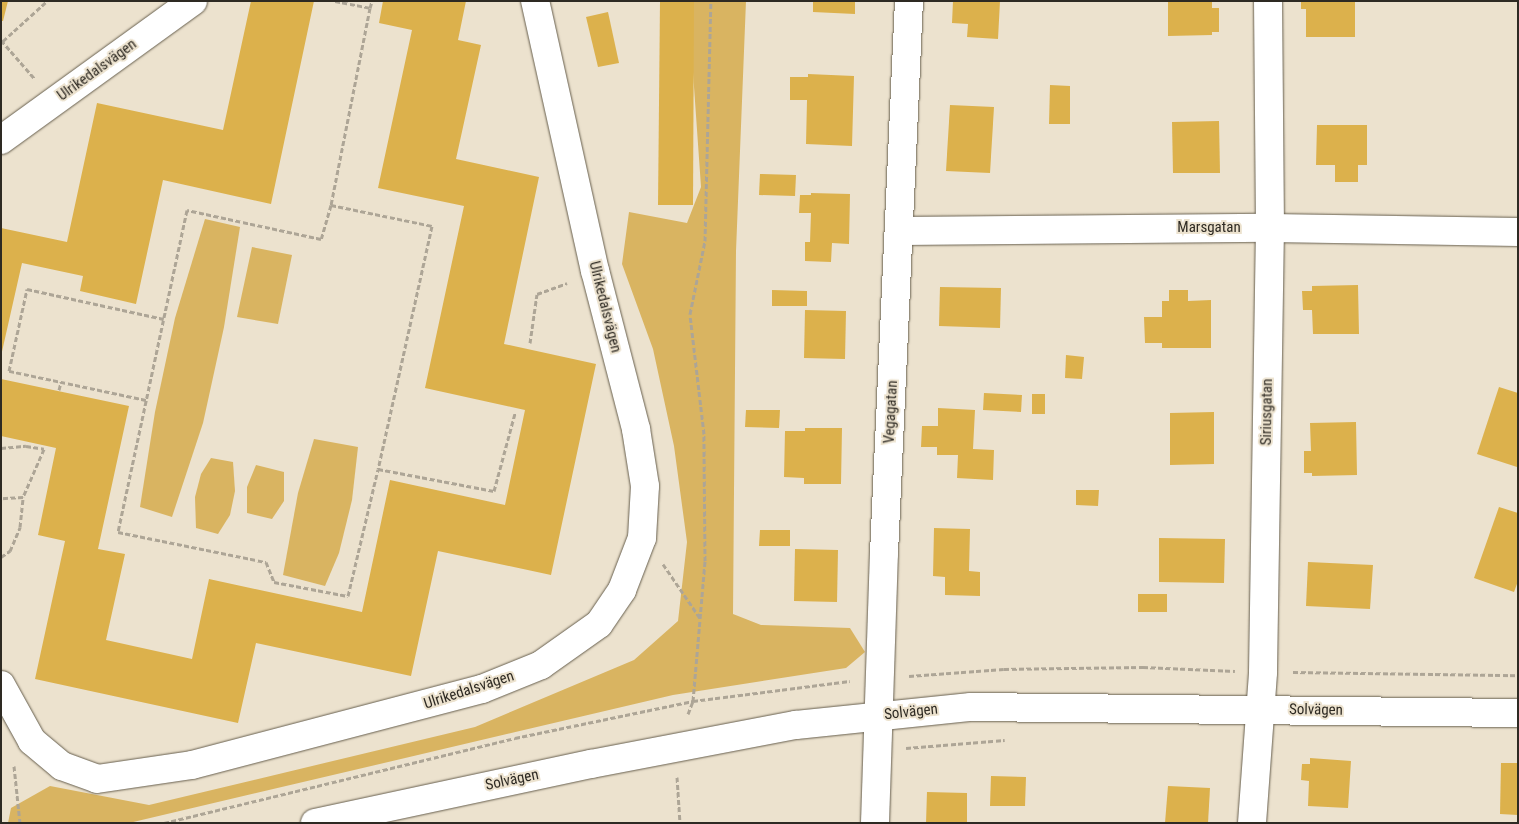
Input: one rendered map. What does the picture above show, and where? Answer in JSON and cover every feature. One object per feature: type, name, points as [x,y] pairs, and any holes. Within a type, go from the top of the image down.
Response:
[{"type":"street","name":"Ulrikedalsvägen","points":[[1,140],[193,1]]},
{"type":"street","name":"Ulrikedalsvägen","points":[[1,685],[32,741],[62,766],[98,779],[192,765],[482,689],[540,665],[599,624],[622,590],[642,538],[645,486],[636,430],[595,272],[535,1]]},
{"type":"street","name":"Vegagatan","points":[[875,823],[876,750],[901,230],[909,1]]},
{"type":"street","name":"Siriusgatan","points":[[1252,823],[1260,709],[1270,228],[1268,1]]},
{"type":"street","name":"Marsgatan","points":[[901,230],[1270,228],[1518,232]]},
{"type":"street","name":"Solvägen","points":[[315,823],[673,748],[796,725],[971,706],[1518,713]]},
{"type":"path","points":[[47,1],[2,40],[54,102]]},
{"type":"path","points":[[335,1],[370,8]]},
{"type":"path","points":[[331,205],[432,226],[348,596],[274,582],[266,562],[118,532],[187,210],[321,240],[331,205],[372,1]]},
{"type":"path","points":[[694,701],[705,561],[704,434],[690,314],[705,241],[711,1]]},
{"type":"path","points":[[530,343],[537,294],[595,272]]},
{"type":"path","points":[[146,400],[8,371],[27,289],[164,319]]},
{"type":"path","points":[[59,390],[61,382]]},
{"type":"path","points":[[378,469],[494,491],[515,413]]},
{"type":"path","points":[[1,448],[26,446],[44,449],[23,497],[20,526],[10,551],[1,557]]},
{"type":"path","points":[[1,498],[23,497]]},
{"type":"path","points":[[642,538],[677,581],[700,618]]},
{"type":"path","points":[[876,750],[1016,739]]},
{"type":"path","points":[[673,748],[681,802],[680,823]]},
{"type":"path","points":[[13,756],[20,823]]},
{"type":"shaded area","points":[[688,1],[746,1],[736,251],[733,614],[761,625],[850,628],[865,652],[846,668],[673,695],[129,823],[8,823],[11,808],[50,786],[149,805],[475,727],[634,660],[678,621],[687,542],[674,446],[653,349],[622,264],[629,212],[687,223],[701,187]]},
{"type":"shaded area","points":[[205,219],[240,227],[224,327],[203,423],[172,517],[140,507],[155,412],[175,318]]},
{"type":"shaded area","points":[[252,247],[292,255],[278,324],[237,317]]},
{"type":"shaded area","points":[[314,439],[358,447],[352,500],[339,553],[325,586],[283,575],[298,493]]},
{"type":"shaded area","points":[[211,458],[233,462],[235,491],[230,515],[218,534],[196,528],[195,497],[201,474]]},
{"type":"shaded area","points":[[256,465],[284,472],[284,501],[272,519],[247,513],[247,487]]},
{"type":"building","points":[[1,1],[8,1],[3,21],[1,21]]},
{"type":"building","points":[[251,1],[314,1],[271,204],[163,180],[136,304],[80,291],[83,276],[22,263],[1,356],[1,228],[67,242],[97,103],[223,130]]},
{"type":"building","points":[[383,1],[466,1],[458,40],[481,45],[456,159],[539,177],[504,344],[596,364],[551,575],[438,551],[411,676],[256,643],[238,723],[35,679],[65,541],[38,535],[56,448],[1,436],[1,379],[129,406],[98,549],[125,554],[106,640],[192,659],[209,579],[362,612],[390,480],[505,505],[525,410],[425,388],[464,206],[378,188],[412,30],[379,23]]},
{"type":"building","points":[[660,1],[694,1],[693,205],[658,205]]},
{"type":"building","points":[[813,1],[855,1],[855,14],[813,12]]},
{"type":"building","points":[[953,1],[1000,1],[998,39],[967,37],[968,24],[952,23]]},
{"type":"building","points":[[1168,1],[1212,1],[1212,8],[1219,8],[1219,32],[1212,32],[1212,35],[1168,36]]},
{"type":"building","points":[[1301,1],[1355,1],[1355,37],[1306,37],[1306,9],[1301,9]]},
{"type":"building","points":[[608,12],[619,63],[598,67],[586,17]]},
{"type":"building","points":[[808,74],[854,76],[852,146],[806,144],[807,100],[790,100],[790,77],[808,77]]},
{"type":"building","points":[[1050,85],[1070,86],[1070,124],[1049,124]]},
{"type":"building","points":[[950,105],[994,107],[990,173],[946,171]]},
{"type":"building","points":[[1219,121],[1220,173],[1173,173],[1172,122]]},
{"type":"building","points":[[1317,125],[1367,125],[1367,165],[1358,165],[1358,182],[1335,182],[1335,165],[1316,165]]},
{"type":"building","points":[[760,174],[796,175],[795,196],[759,195]]},
{"type":"building","points":[[811,193],[850,194],[849,244],[832,243],[831,262],[805,261],[805,242],[810,242],[811,213],[799,213],[800,195],[811,195]]},
{"type":"building","points":[[1358,285],[1359,334],[1313,334],[1312,310],[1303,310],[1302,291],[1312,291],[1312,286]]},
{"type":"building","points":[[940,287],[1001,288],[1000,328],[939,326]]},
{"type":"building","points":[[772,290],[807,291],[807,306],[772,306]]},
{"type":"building","points":[[1169,290],[1188,290],[1188,301],[1211,300],[1211,348],[1162,348],[1162,343],[1145,343],[1144,317],[1162,317],[1162,301],[1169,301]]},
{"type":"building","points":[[805,310],[846,311],[845,359],[804,358]]},
{"type":"building","points":[[1066,355],[1084,357],[1082,379],[1065,378]]},
{"type":"building","points":[[1499,387],[1518,393],[1517,467],[1477,454]]},
{"type":"building","points":[[984,393],[1022,395],[1021,412],[983,410]]},
{"type":"building","points":[[1032,394],[1045,394],[1045,414],[1032,414]]},
{"type":"building","points":[[938,408],[975,410],[973,449],[994,450],[993,480],[957,478],[958,455],[937,455],[937,447],[921,447],[922,426],[938,426]]},
{"type":"building","points":[[746,410],[780,410],[779,428],[745,427]]},
{"type":"building","points":[[1214,412],[1214,464],[1170,465],[1170,413]]},
{"type":"building","points":[[1356,422],[1357,475],[1312,476],[1312,473],[1304,473],[1304,451],[1311,451],[1310,423]]},
{"type":"building","points":[[805,428],[842,428],[841,484],[804,484],[804,478],[784,477],[785,431],[805,431]]},
{"type":"building","points":[[1076,490],[1099,490],[1098,506],[1076,505]]},
{"type":"building","points":[[1499,507],[1518,513],[1518,581],[1514,592],[1474,578]]},
{"type":"building","points":[[934,528],[970,529],[969,571],[980,572],[980,596],[945,595],[945,577],[933,576]]},
{"type":"building","points":[[760,530],[790,530],[790,546],[759,546]]},
{"type":"building","points":[[1159,538],[1225,539],[1224,583],[1159,582]]},
{"type":"building","points":[[795,549],[838,550],[837,602],[794,601]]},
{"type":"building","points":[[1308,562],[1373,565],[1370,609],[1306,606]]},
{"type":"building","points":[[1138,594],[1167,594],[1167,612],[1138,612]]},
{"type":"building","points":[[1310,758],[1351,761],[1348,808],[1308,806],[1309,781],[1301,780],[1302,764],[1310,764]]},
{"type":"building","points":[[1501,763],[1518,763],[1518,815],[1500,814]]},
{"type":"building","points":[[991,776],[1026,777],[1025,806],[990,806]]},
{"type":"building","points":[[1168,786],[1210,788],[1208,823],[1165,823]]},
{"type":"building","points":[[927,792],[967,793],[967,823],[926,823]]}]
